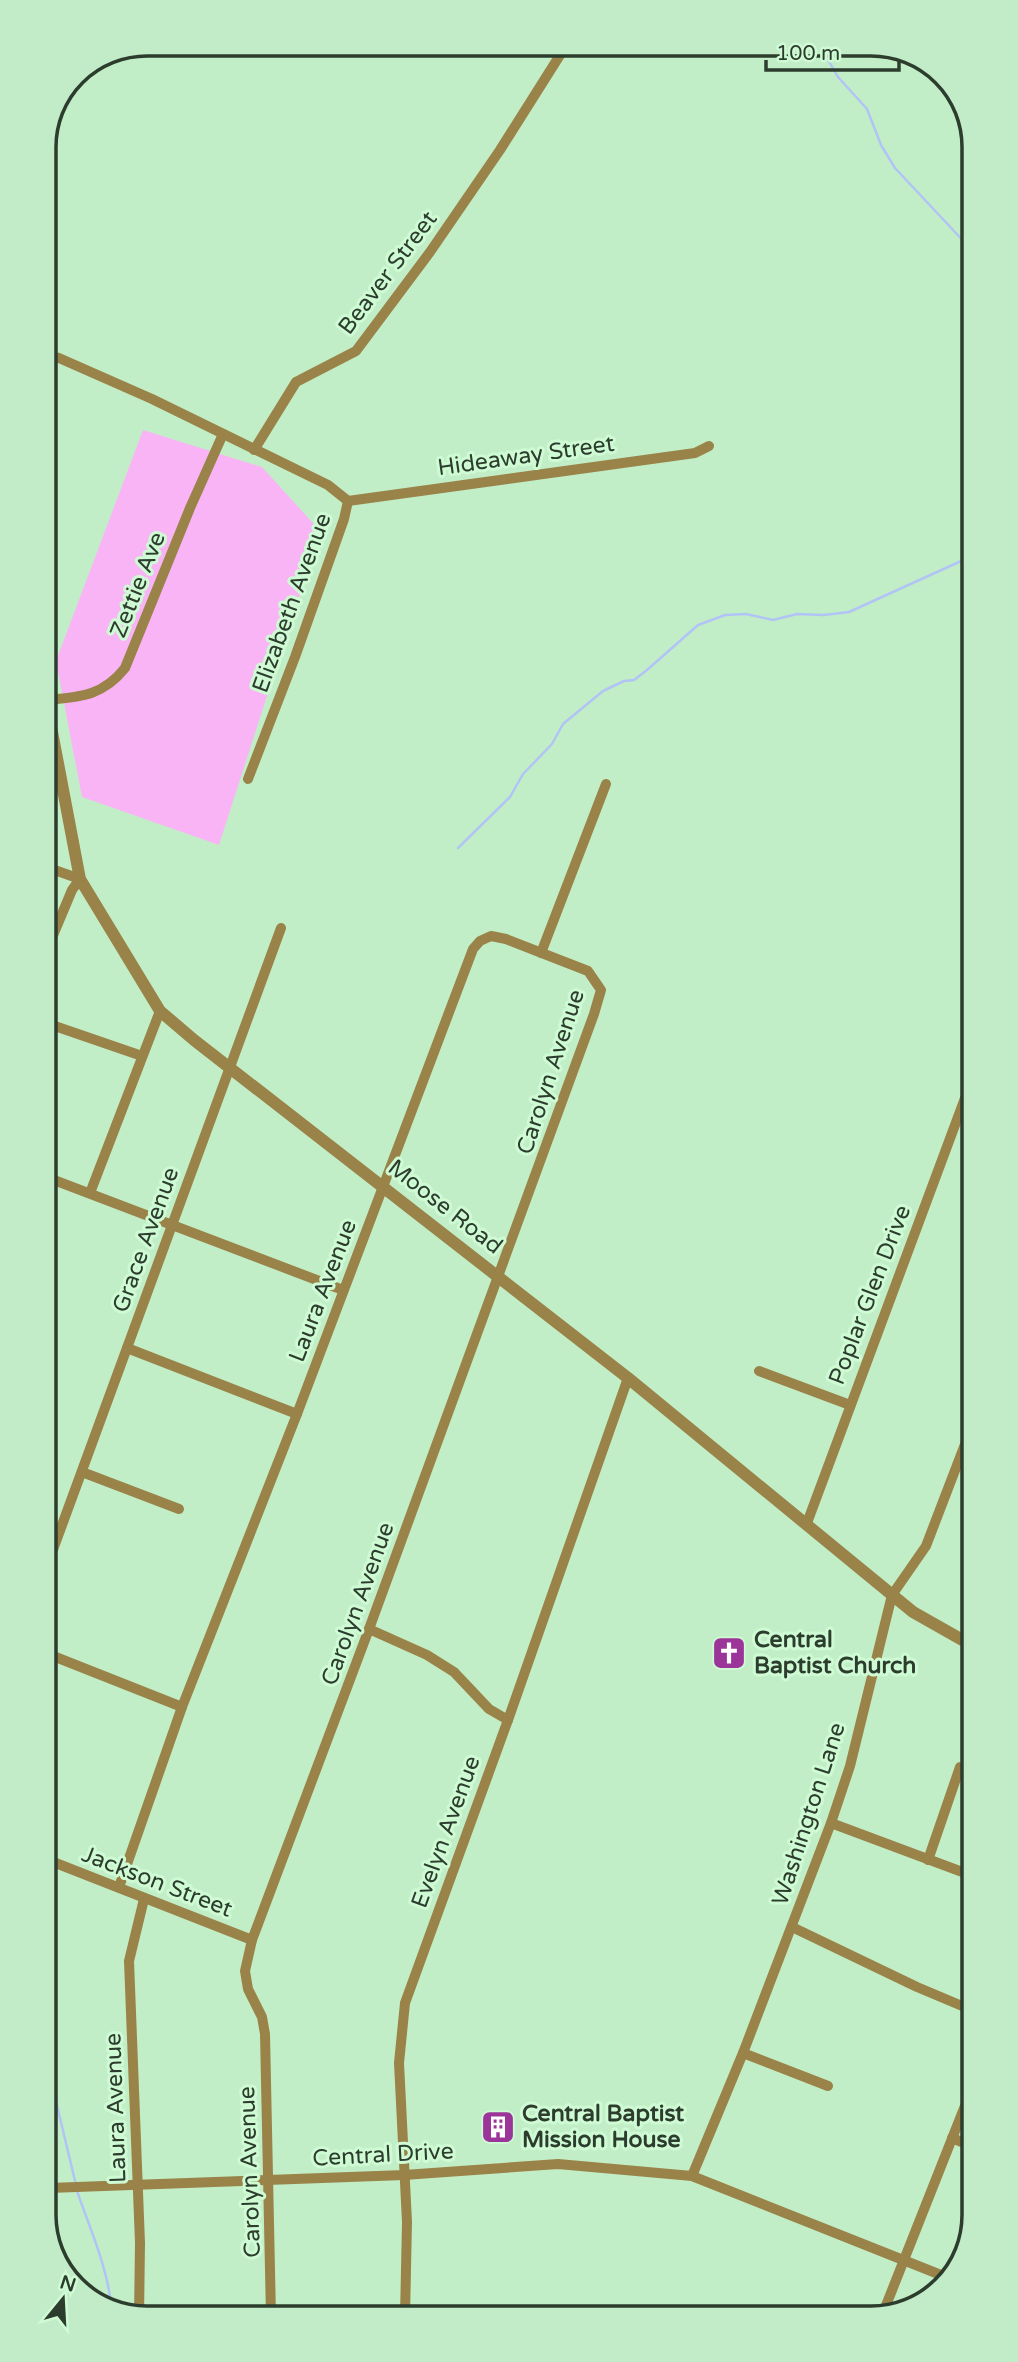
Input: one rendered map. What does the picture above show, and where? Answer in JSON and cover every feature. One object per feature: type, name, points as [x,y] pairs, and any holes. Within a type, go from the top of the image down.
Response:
[{"type":"street","name":"Beaver Street","points":[[254,450],[296,382],[356,351],[446,229],[559,56]]},
{"type":"street","points":[[56,357],[152,399],[254,450]]},
{"type":"street","name":"Zettie Ave","points":[[56,698],[73,698],[101,691],[114,682],[125,668],[222,434]]},
{"type":"street","name":"Hideaway Street","points":[[348,501],[695,453],[709,446]]},
{"type":"street","name":"Elizabeth Avenue","points":[[247,779],[295,657],[348,501],[328,485],[254,450]]},
{"type":"street","name":"Moose Road","points":[[56,751],[80,879],[160,1011],[628,1378],[913,1612],[962,1640]]},
{"type":"street","points":[[541,953],[606,784]]},
{"type":"street","points":[[56,871],[80,879],[72,890],[56,928]]},
{"type":"street","name":"Grace Avenue","points":[[56,1542],[281,928]]},
{"type":"street","name":"Laura Avenue","points":[[119,1887],[183,1707],[473,949],[480,941],[491,936],[541,953]]},
{"type":"street","name":"Carolyn Avenue","points":[[271,2306],[265,2034],[262,2017],[248,1989],[244,1971],[252,1940],[548,1144],[601,990],[588,971],[541,953]]},
{"type":"street","points":[[90,1193],[160,1011]]},
{"type":"street","points":[[56,1026],[142,1056]]},
{"type":"street","name":"Poplar Glen Drive","points":[[807,1523],[962,1106]]},
{"type":"street","points":[[56,1180],[343,1290]]},
{"type":"street","points":[[127,1348],[297,1414]]},
{"type":"street","points":[[759,1371],[850,1405]]},
{"type":"street","name":"Evelyn Avenue","points":[[405,2306],[407,2222],[399,2063],[405,2003],[628,1378]]},
{"type":"street","name":"Washington Lane","points":[[692,2176],[743,2053],[831,1823],[850,1766],[892,1595],[926,1546],[962,1452]]},
{"type":"street","points":[[82,1472],[179,1509]]},
{"type":"street","points":[[369,1629],[427,1655],[454,1672],[489,1709],[508,1720]]},
{"type":"street","points":[[56,1657],[183,1707]]},
{"type":"street","points":[[928,1860],[960,1767]]},
{"type":"street","points":[[831,1823],[962,1872]]},
{"type":"street","name":"Jackson Street","points":[[56,1863],[252,1940]]},
{"type":"street","name":"Laura Avenue","points":[[139,2306],[138,2185],[129,1961],[144,1899]]},
{"type":"street","points":[[792,1927],[962,2006]]},
{"type":"street","points":[[743,2053],[828,2087]]},
{"type":"street","points":[[887,2304],[962,2113]]},
{"type":"street","points":[[952,2138],[962,2142]]},
{"type":"street","name":"Central Drive","points":[[56,2188],[404,2175],[558,2164],[692,2176],[939,2274]]},
{"type":"shaded area","points":[[143,430],[262,467],[320,531],[219,845],[82,797],[56,661]]},
{"type":"waterway","points":[[826,56],[838,77],[867,109],[881,145],[895,168],[962,240]]},
{"type":"waterway","points":[[458,848],[510,797],[523,774],[552,744],[563,724],[603,691],[624,681],[634,680],[698,625],[725,615],[746,614],[773,620],[797,614],[849,612],[962,561]]},
{"type":"waterway","points":[[56,2101],[76,2185]]},
{"type":"waterway","points":[[77,2191],[103,2264],[110,2298]]},
{"type":"place","name":"Central Baptist Church","points":[[729,1653]]},
{"type":"place","name":"Central Baptist Mission House","points":[[498,2127]]}]
